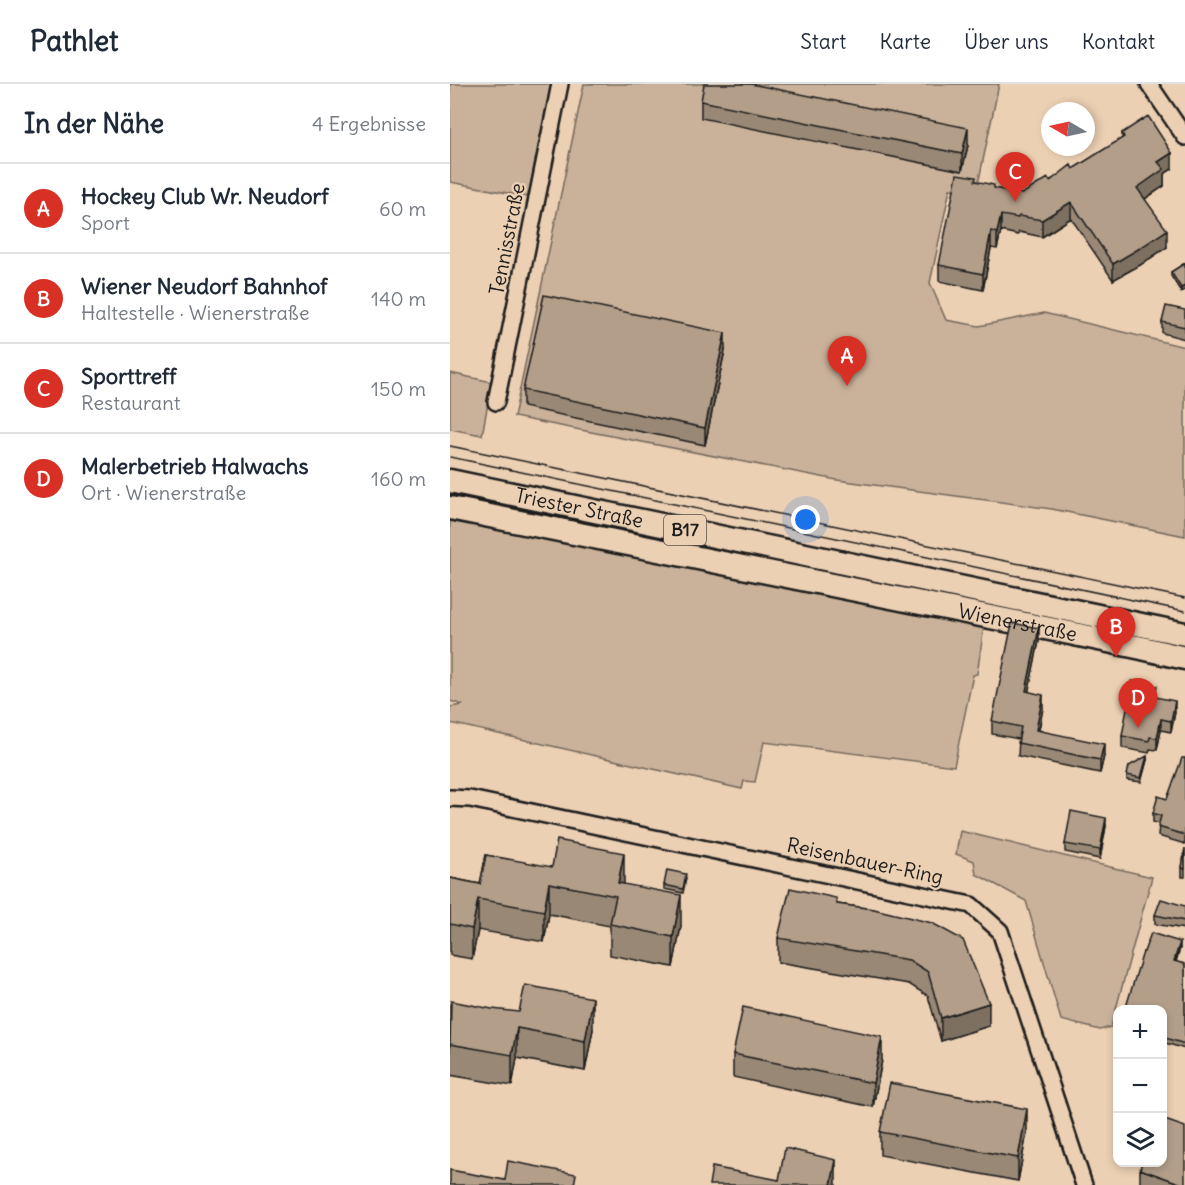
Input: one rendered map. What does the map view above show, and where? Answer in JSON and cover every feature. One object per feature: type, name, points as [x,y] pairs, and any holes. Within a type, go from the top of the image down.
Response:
[{"type":"main road","name":"Triester Straße","points":[[450,482],[920,579]]},
{"type":"main road","name":"Triester Straße","points":[[450,508],[919,602]]},
{"type":"main road","name":"Wienerstraße","points":[[920,579],[1185,634]]},
{"type":"main road","name":"Wienerstraße","points":[[919,602],[1185,658]]},
{"type":"street","name":"Tennisstraße","points":[[496,402],[560,84]]},
{"type":"street","points":[[1149,84],[1185,137]]},
{"type":"street","name":"Reisenbauer-Ring","points":[[450,798],[470,799],[971,905],[1000,931],[1084,1185]]},
{"type":"shaded area","points":[[450,84],[551,84],[528,197],[450,182]]},
{"type":"shaded area","points":[[584,84],[999,84],[976,194],[950,189],[930,283],[946,320],[979,326],[1044,313],[1185,347],[1185,536],[1052,509],[837,480],[514,417]]},
{"type":"shaded area","points":[[450,373],[492,382],[482,435],[450,429]]},
{"type":"shaded area","points":[[450,520],[984,627],[977,674],[973,675],[954,766],[764,742],[755,782],[744,781],[742,789],[450,723],[450,707],[463,705],[450,701]]},
{"type":"shaded area","points":[[960,831],[1152,877],[1117,1005],[1113,1005],[1111,1027],[1100,1030],[1061,1020],[1026,901],[976,874],[974,861],[956,854]]},
{"type":"building","points":[[704,84],[751,84],[968,128],[962,154],[701,101]]},
{"type":"building","points":[[1148,116],[1172,153],[1158,162],[1164,169],[1137,188],[1167,230],[1113,264],[1071,202],[1042,220],[1001,215],[997,233],[991,231],[983,274],[939,265],[957,174],[976,177],[975,181],[1022,194],[1048,178],[1050,181],[1071,165],[1073,169],[1095,156],[1124,137],[1122,133]]},
{"type":"building","points":[[1185,263],[1185,286],[1181,288],[1171,272]]},
{"type":"building","points":[[544,295],[725,333],[705,428],[523,390]]},
{"type":"building","points":[[1166,306],[1185,310],[1185,327],[1162,322]]},
{"type":"building","points":[[1012,623],[1039,628],[1026,691],[1043,695],[1036,730],[1104,744],[1100,760],[1018,743],[1021,727],[992,721]]},
{"type":"building","points":[[1132,681],[1157,686],[1155,697],[1175,701],[1171,721],[1161,719],[1157,738],[1150,737],[1149,741],[1122,736]]},
{"type":"building","points":[[1147,756],[1141,778],[1127,775],[1129,766]]},
{"type":"building","points":[[1182,758],[1185,758],[1185,835],[1158,827],[1161,816],[1153,813],[1158,796],[1167,799]]},
{"type":"building","points":[[1071,811],[1106,818],[1100,850],[1065,844]]},
{"type":"building","points":[[557,840],[624,853],[618,883],[681,895],[673,937],[610,924],[616,896],[549,883],[544,911],[478,899],[472,929],[450,924],[450,878],[480,884],[486,855],[552,867]]},
{"type":"building","points":[[1185,848],[1185,869],[1182,868]]},
{"type":"building","points":[[667,870],[686,874],[683,889],[664,885]]},
{"type":"building","points":[[790,888],[836,898],[837,904],[874,909],[932,923],[963,940],[989,1003],[941,1018],[928,972],[909,960],[778,938]]},
{"type":"building","points":[[1161,899],[1185,906],[1185,921],[1155,915]]},
{"type":"building","points":[[1151,933],[1180,942],[1174,961],[1185,964],[1185,1044],[1167,1039],[1167,1005],[1127,1005]]},
{"type":"building","points":[[525,985],[593,998],[585,1041],[517,1028],[512,1055],[450,1044],[451,1001],[519,1012]]},
{"type":"building","points":[[743,1007],[882,1037],[873,1083],[733,1054]]},
{"type":"building","points":[[890,1083],[1027,1109],[1018,1158],[880,1132]]},
{"type":"building","points":[[1167,1121],[1185,1127],[1185,1185],[1140,1169],[1141,1167],[1167,1167]]},
{"type":"building","points":[[785,1148],[836,1160],[831,1185],[709,1185],[712,1167],[779,1180]]},
{"type":"building","points":[[508,1161],[576,1174],[574,1185],[450,1185],[450,1170],[505,1180]]},
{"type":"tram line","points":[[450,446],[1185,598]]},
{"type":"tram line","points":[[450,457],[1185,611]]},
{"type":"place","name":"Sporttreff","points":[[1015,202]]},
{"type":"place","name":"Hockey Club Wr. Neudorf","points":[[847,386]]},
{"type":"place","name":"Wiener Neudorf Bahnhof","points":[[1116,657]]},
{"type":"place","name":"Malerbetrieb Halwachs","points":[[1138,728]]}]
